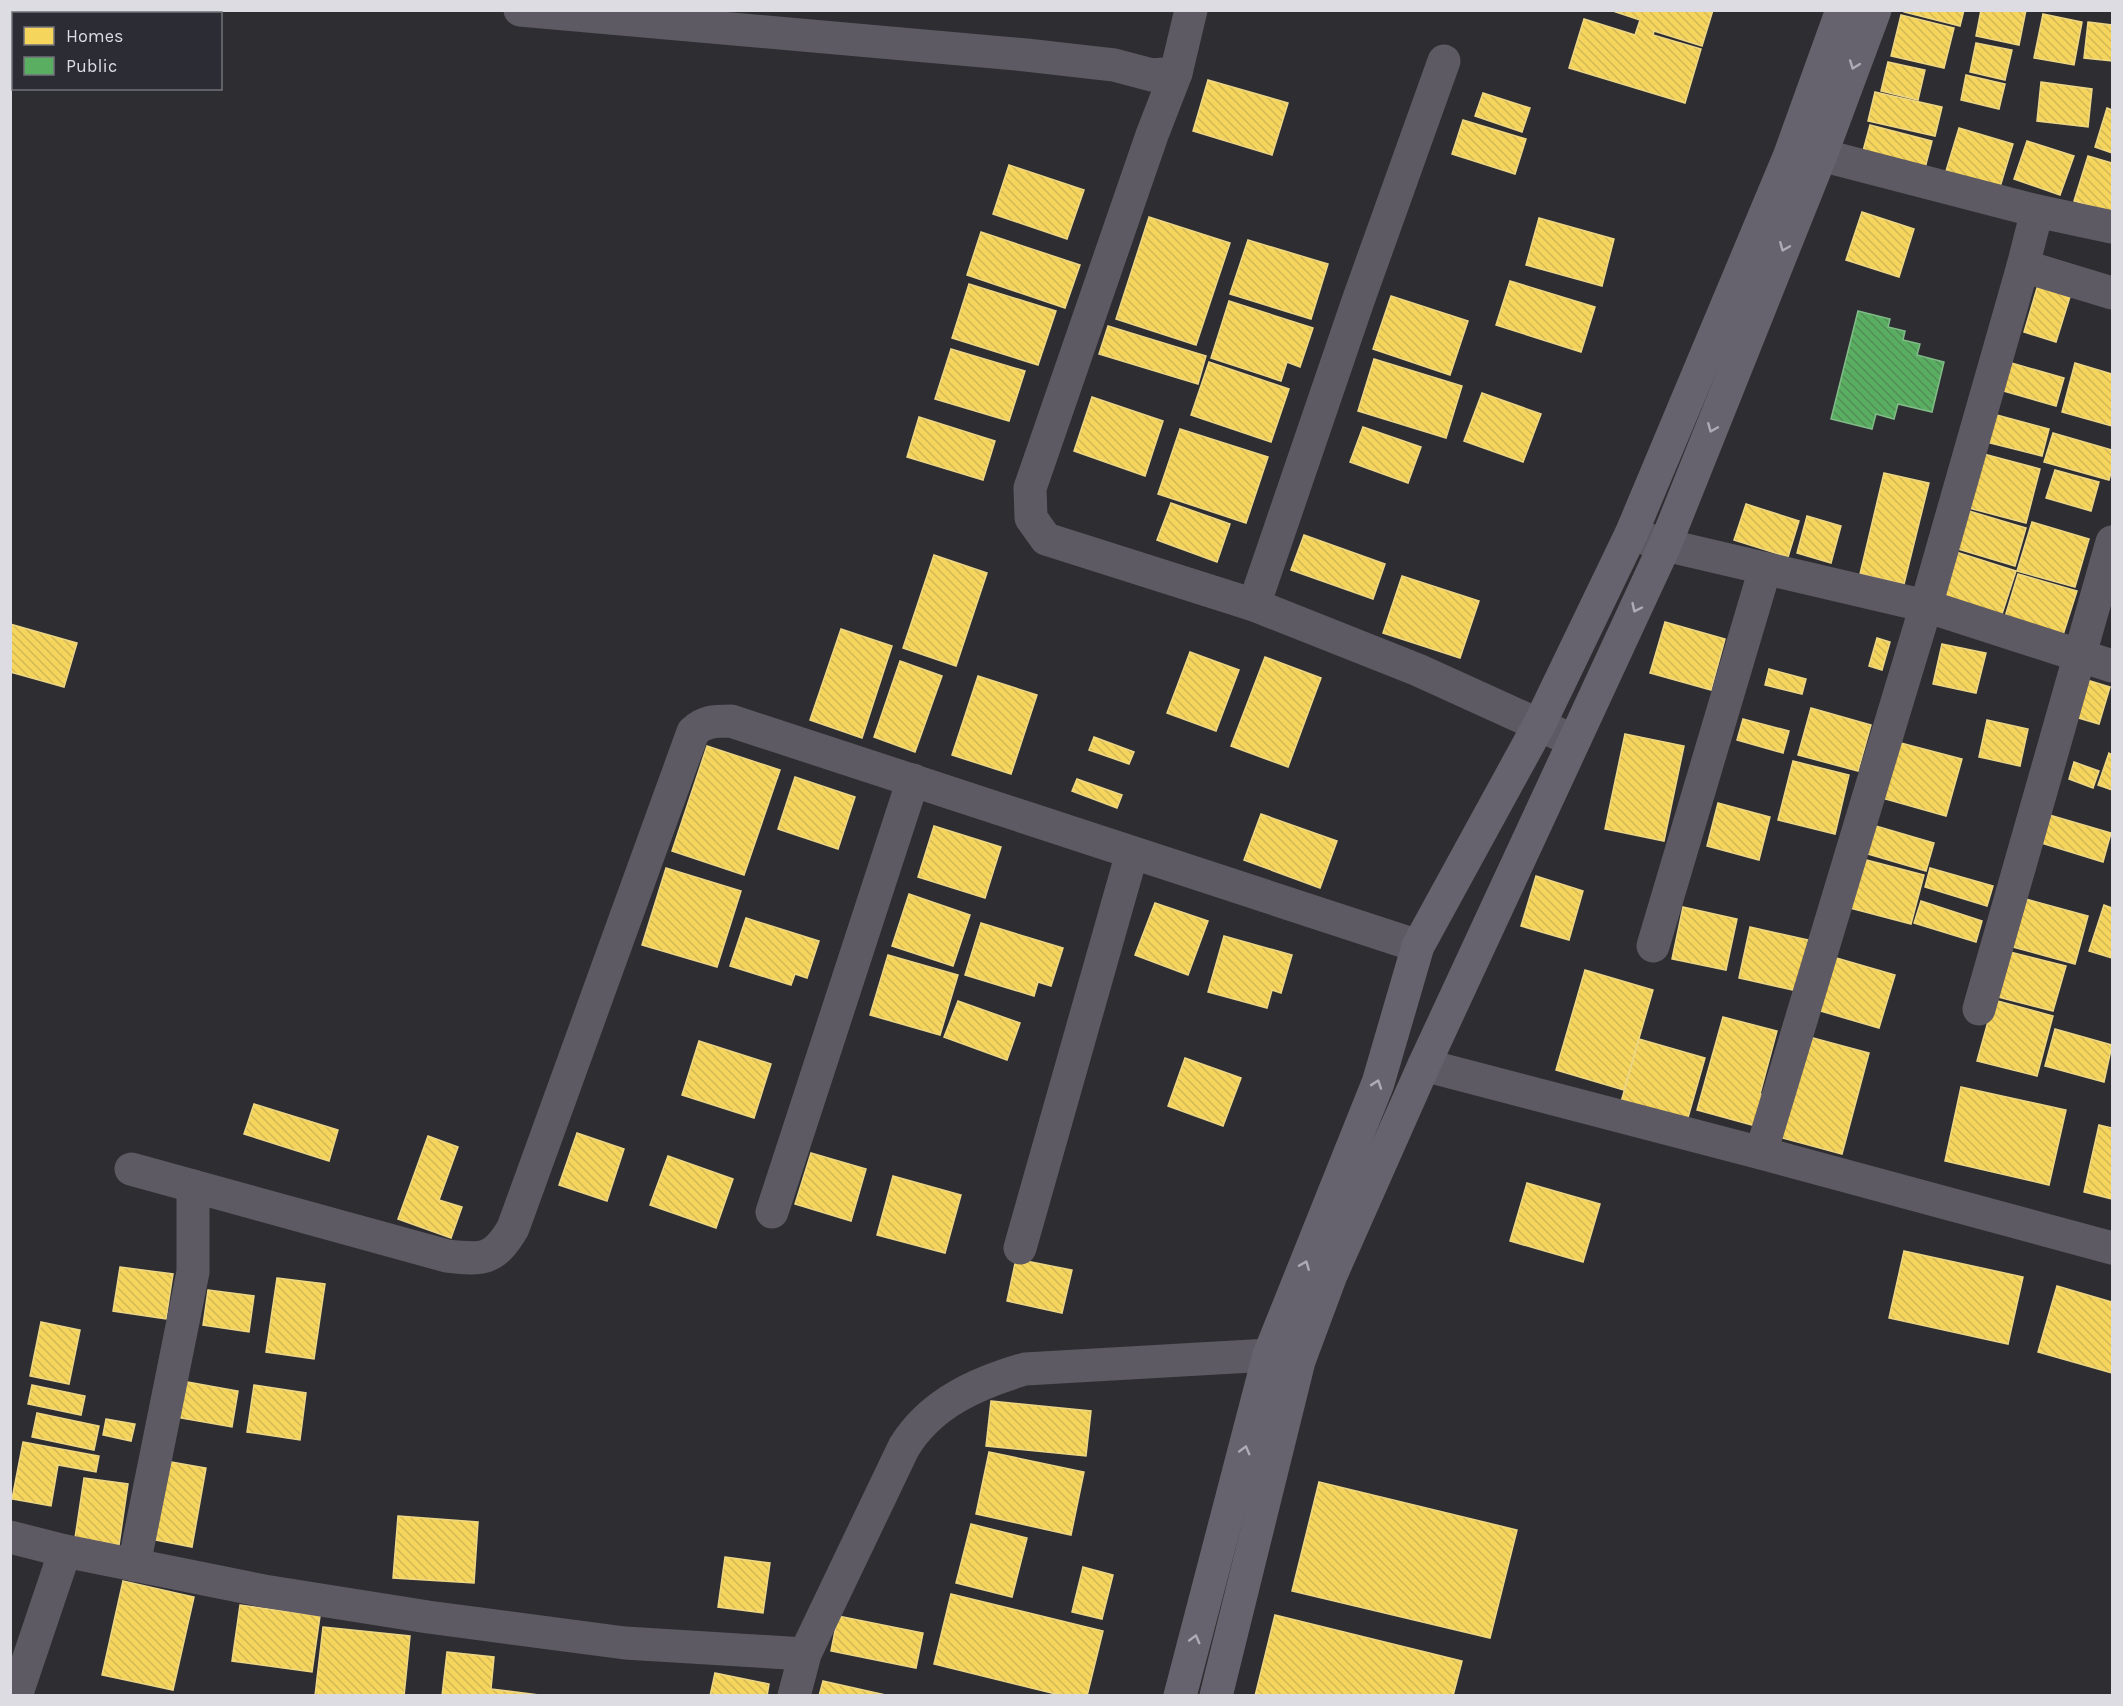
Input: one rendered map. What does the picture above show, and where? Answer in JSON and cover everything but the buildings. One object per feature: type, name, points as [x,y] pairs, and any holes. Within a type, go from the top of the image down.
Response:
[{"type":"main road","points":[[1180,1695],[1269,1355],[1378,1083],[1418,946],[1539,725],[1631,534],[1789,157],[1842,10]]},
{"type":"main road","points":[[1216,1695],[1299,1361],[1331,1275],[1424,1065],[1665,545],[1821,155],[1875,10]]},
{"type":"street","points":[[520,10],[1026,55],[1114,65],[1152,75],[1176,73]]},
{"type":"street","points":[[1191,10],[1176,73],[1152,135],[1030,488],[1031,518],[1046,539],[1254,605],[1418,670],[1574,741]]},
{"type":"street","points":[[1254,605],[1358,301],[1444,61]]},
{"type":"street","points":[[1821,155],[2037,211],[2112,226]]},
{"type":"street","points":[[1761,1153],[1926,606],[2037,211]]},
{"type":"street","points":[[2023,266],[2112,293]]},
{"type":"street","points":[[1631,534],[1665,545],[1926,606],[2112,666]]},
{"type":"street","points":[[1979,1009],[2112,542]]},
{"type":"street","points":[[1653,946],[1765,569]]},
{"type":"street","points":[[131,1169],[447,1256],[472,1259],[489,1256],[502,1246],[513,1228],[693,732],[701,724],[715,721],[731,721],[1418,946]]},
{"type":"street","points":[[772,1212],[913,780]]},
{"type":"street","points":[[1020,1248],[1132,853]]},
{"type":"street","points":[[1424,1065],[2112,1248]]},
{"type":"street","points":[[134,1565],[193,1272],[193,1186]]},
{"type":"street","points":[[794,1695],[805,1654],[904,1447],[914,1431],[960,1393],[993,1378],[1024,1369],[1269,1355]]},
{"type":"street","points":[[10,1537],[65,1551],[264,1591],[475,1623],[625,1643],[805,1654]]},
{"type":"street","points":[[16,1695],[65,1551]]}]
